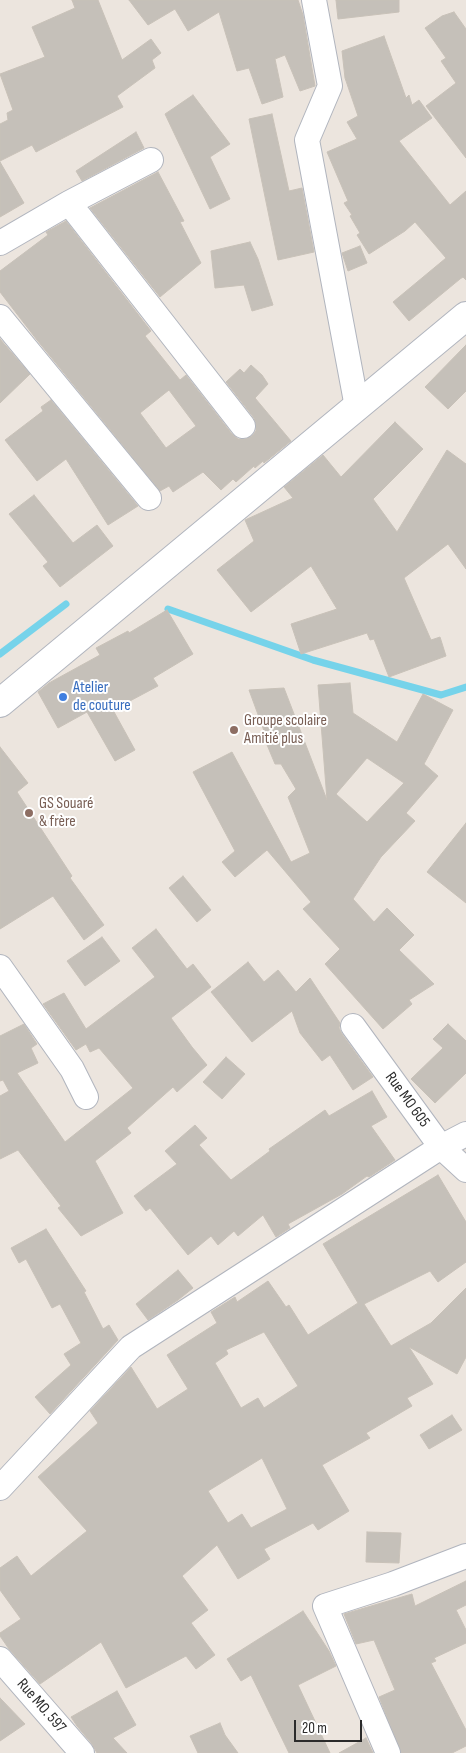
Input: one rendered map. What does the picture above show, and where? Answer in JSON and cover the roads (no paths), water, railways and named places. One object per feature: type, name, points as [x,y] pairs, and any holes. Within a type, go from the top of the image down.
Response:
[{"type":"street","points":[[314,0],[330,86],[307,140],[357,407]]},
{"type":"street","points":[[0,243],[69,203],[151,160]]},
{"type":"street","points":[[69,203],[243,426]]},
{"type":"street","points":[[0,703],[466,316]]},
{"type":"street","points":[[0,317],[149,498]]},
{"type":"street","points":[[0,967],[72,1069],[86,1097]]},
{"type":"street","name":"Rue MO 605","points":[[353,1026],[441,1147],[466,1170]]},
{"type":"street","points":[[0,1488],[131,1347],[441,1147],[466,1134]]},
{"type":"street","points":[[388,1753],[326,1606],[393,1584],[466,1556]]},
{"type":"street","name":"Rue MO. 597","points":[[0,1659],[82,1753]]},
{"type":"waterway","points":[[0,654],[66,604]]},
{"type":"waterway","points":[[168,609],[313,660],[441,695],[466,687]]},
{"type":"place","name":"Atelier de couture","points":[[63,697]]},
{"type":"place","name":"Groupe scolaire Amitié plus","points":[[234,730]]},
{"type":"place","name":"GS Souaré & frère","points":[[29,813]]}]
